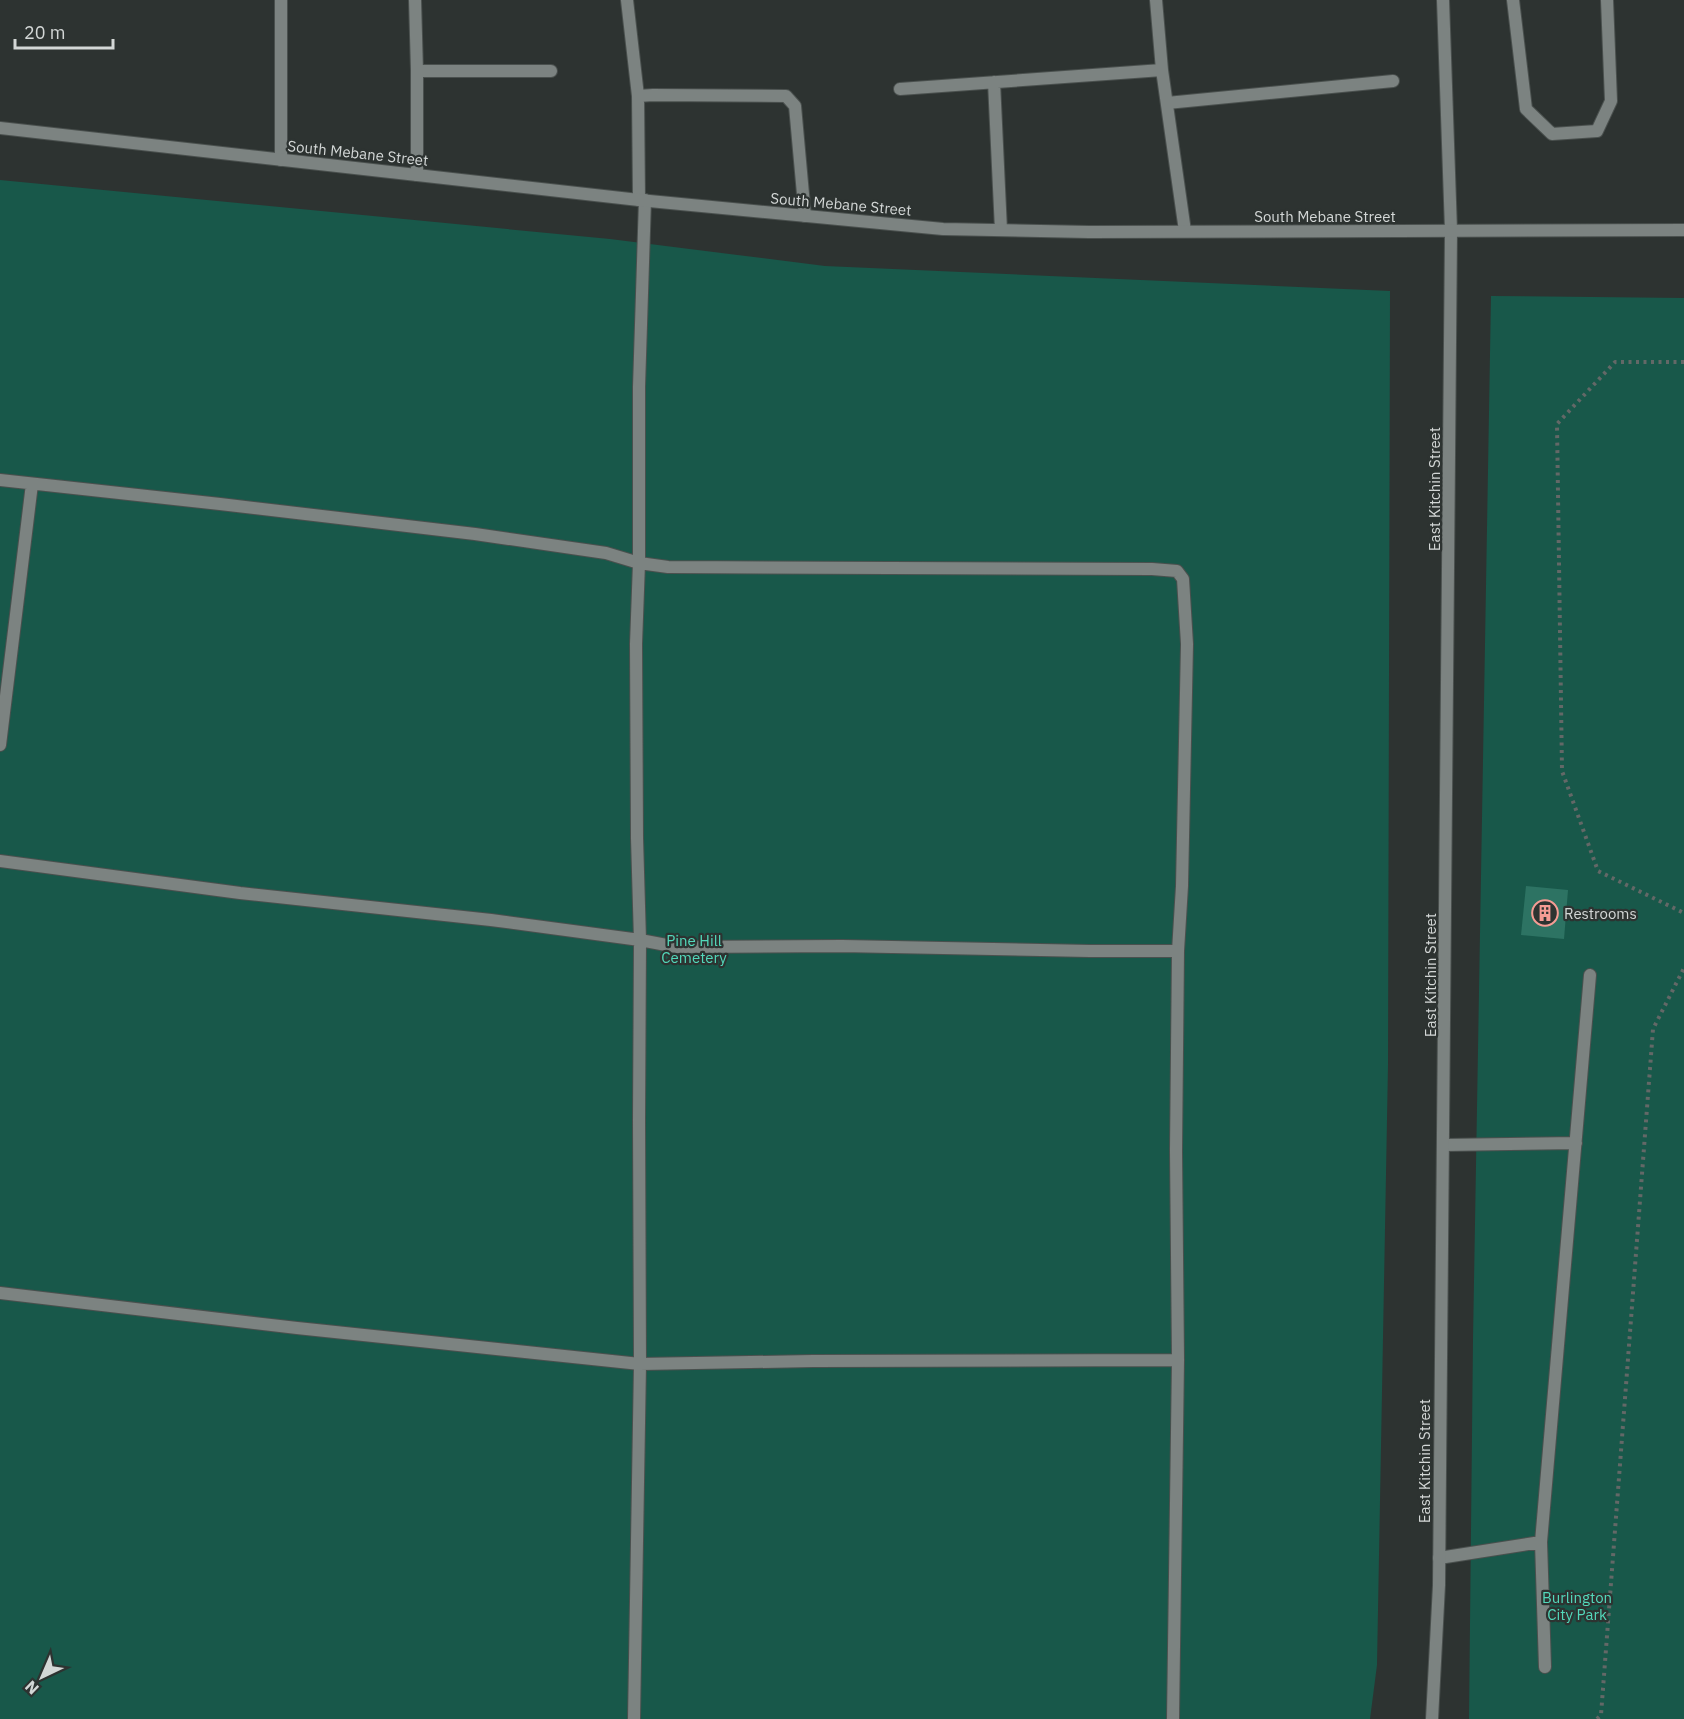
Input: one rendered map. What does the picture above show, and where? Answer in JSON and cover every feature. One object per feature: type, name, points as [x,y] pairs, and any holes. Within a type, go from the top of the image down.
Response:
[{"type":"street","points":[[280,160],[281,0]]},
{"type":"street","points":[[416,0],[417,175]]},
{"type":"street","points":[[627,0],[638,96],[637,135],[642,200],[636,656],[640,940],[640,1364],[634,1719]]},
{"type":"street","points":[[1156,0],[1162,70],[1185,231]]},
{"type":"street","name":"East Kitchin Street","points":[[1432,1719],[1439,1558],[1451,230],[1443,0]]},
{"type":"street","points":[[1513,0],[1526,109],[1552,134],[1597,131],[1611,101],[1607,0]]},
{"type":"street","points":[[900,89],[1162,70]]},
{"type":"street","points":[[417,71],[550,71]]},
{"type":"street","points":[[1167,104],[1393,81]]},
{"type":"street","points":[[994,82],[1001,230]]},
{"type":"street","points":[[638,96],[786,96],[795,106],[804,216]]},
{"type":"street","name":"South Mebane Street","points":[[0,128],[642,200],[943,229],[1684,230]]},
{"type":"street","points":[[0,480],[475,534],[606,553],[639,563],[668,567],[1152,569],[1177,571],[1183,579],[1187,644],[1182,886],[1178,951],[1176,1151],[1178,1360],[1173,1719]]},
{"type":"street","points":[[0,745],[32,484]]},
{"type":"street","points":[[0,861],[240,893],[480,918],[677,947],[842,946],[1178,951]]},
{"type":"street","points":[[1545,1667],[1541,1542],[1590,975]]},
{"type":"street","points":[[1444,1145],[1576,1143]]},
{"type":"street","points":[[0,1293],[297,1328],[640,1364],[1178,1360]]},
{"type":"street","points":[[1439,1558],[1541,1542]]},
{"type":"path","points":[[1684,362],[1615,362],[1557,424],[1563,771],[1598,871],[1684,913]]},
{"type":"path","points":[[1597,1719],[1601,1715],[1653,1029],[1684,968]]},
{"type":"green space","name":"Pine Hill Cemetery","points":[[0,180],[610,239],[825,266],[1390,291],[1388,1065],[1377,1665],[1370,1719],[0,1719]]},
{"type":"green space","name":"Burlington City Park","points":[[1491,296],[1684,298],[1684,1719],[1469,1719],[1473,1339]]},
{"type":"building","name":"Restrooms","points":[[1526,886],[1568,890],[1564,939],[1521,935]]},
{"type":"place","name":"Restrooms","points":[[1545,913]]}]
